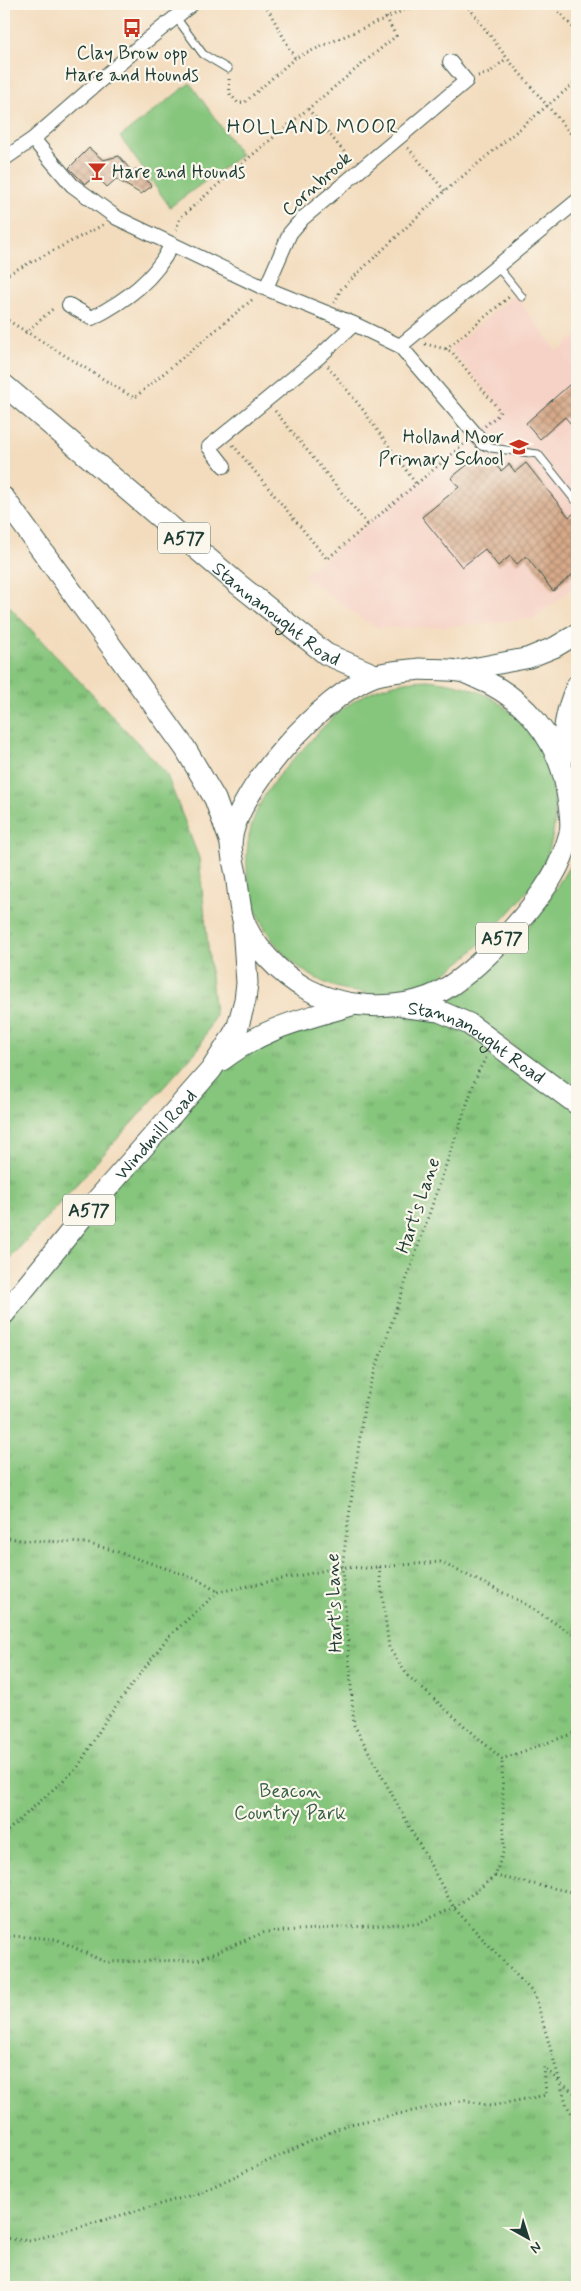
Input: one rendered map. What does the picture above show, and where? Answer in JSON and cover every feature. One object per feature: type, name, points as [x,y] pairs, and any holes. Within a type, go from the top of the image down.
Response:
[{"type":"main road","name":"Stannanought Road","points":[[4,385],[238,584],[326,654],[375,675]]},
{"type":"main road","name":"A577","points":[[4,498],[185,748],[215,799],[231,843],[242,917],[260,948],[280,970],[302,987],[322,998],[354,1004],[394,1005],[429,997],[451,985],[472,970],[535,902],[553,875],[574,837],[562,764],[544,732],[528,712],[511,696],[490,683],[459,671],[420,670],[375,675],[341,694],[303,728],[254,785],[238,816],[231,843]]},
{"type":"main road","points":[[459,671],[528,658],[555,647],[577,634]]},
{"type":"main road","points":[[562,764],[563,727],[568,705],[577,685]]},
{"type":"main road","name":"Windmill Road","points":[[4,1314],[90,1209],[211,1070],[231,1039],[243,1013],[247,983],[242,917]]},
{"type":"main road","name":"Windmill Road","points":[[211,1070],[257,1036],[274,1028],[354,1004]]},
{"type":"main road","name":"Stannanought Road","points":[[394,1005],[439,1011],[469,1024],[577,1104]]},
{"type":"street","points":[[4,159],[33,140],[175,16],[192,4]]},
{"type":"street","points":[[450,62],[466,81]]},
{"type":"street","name":"Cornbrook","points":[[264,288],[290,232],[302,218],[466,81]]},
{"type":"street","points":[[33,140],[72,185],[117,218],[170,245],[264,288],[354,324],[400,346],[479,438]]},
{"type":"street","points":[[400,346],[577,201]]},
{"type":"street","points":[[69,305],[92,318],[117,305],[154,274],[164,261],[170,245]]},
{"type":"street","points":[[224,466],[209,447],[320,356],[354,324]]},
{"type":"lane","points":[[175,16],[204,54],[228,69]]},
{"type":"lane","points":[[497,266],[522,297]]},
{"type":"lane","points":[[479,438],[491,448],[538,454],[574,499]]},
{"type":"path","points":[[265,4],[295,58]]},
{"type":"path","points":[[228,69],[230,94],[238,103],[244,103],[295,58],[418,4]]},
{"type":"path","points":[[466,4],[507,58],[577,141]]},
{"type":"path","points":[[552,4],[577,32]]},
{"type":"path","points":[[170,245],[180,218],[396,36],[386,17]]},
{"type":"path","points":[[466,81],[489,73],[507,58]]},
{"type":"path","points":[[330,315],[340,290],[446,190],[577,81]]},
{"type":"path","points":[[308,110],[359,169]]},
{"type":"path","points":[[399,137],[446,190]]},
{"type":"path","points":[[4,276],[117,218]]},
{"type":"path","points":[[4,318],[25,333],[134,398],[264,288]]},
{"type":"path","points":[[446,349],[517,290]]},
{"type":"path","points":[[25,333],[57,305],[69,305]]},
{"type":"path","points":[[224,435],[327,559],[416,484],[479,438],[500,414],[500,411],[452,352],[418,342]]},
{"type":"path","points":[[320,356],[363,410],[416,484]]},
{"type":"path","points":[[266,400],[368,525]]},
{"type":"path","name":"Hart's Lane","points":[[495,1042],[478,1072],[365,1400],[342,1567],[354,1725],[454,1908],[535,1995],[567,2106],[577,2122]]},
{"type":"path","points":[[4,1538],[85,1543],[109,1549],[197,1579],[218,1592]]},
{"type":"path","points":[[4,1834],[78,1767],[107,1718],[168,1637],[218,1592],[342,1567],[379,1567],[440,1562],[522,1602],[577,1637]]},
{"type":"path","points":[[4,1938],[13,1936],[56,1939],[105,1962],[198,1960],[265,1932],[418,1923],[454,1908],[495,1876],[504,1849],[502,1759],[408,1676],[389,1648],[379,1567]]},
{"type":"path","points":[[502,1759],[577,1732]]},
{"type":"path","points":[[495,1876],[577,1893]]},
{"type":"path","points":[[4,2238],[30,2241],[199,2193],[346,2125],[465,2100],[490,2106],[546,2095],[544,2067],[560,2083],[577,2094]]},
{"type":"path","points":[[572,2287],[577,2279]]},
{"type":"shaded area","name":"Holland Moor Primary School","points":[[515,295],[557,352],[577,336],[577,585],[534,618],[526,620],[442,627],[378,628],[363,620],[303,576],[504,412],[450,348]]},
{"type":"green space","points":[[190,83],[241,155],[170,207],[120,137]]},
{"type":"green space","points":[[4,601],[166,773],[199,858],[215,1015],[199,1048],[4,1265]]},
{"type":"green space","points":[[427,680],[459,685],[488,696],[508,710],[525,727],[538,747],[548,769],[553,792],[555,816],[552,840],[539,873],[521,900],[477,947],[448,971],[432,981],[415,988],[397,992],[378,994],[335,987],[314,977],[295,964],[279,948],[257,913],[247,873],[250,833],[256,814],[273,783],[342,709],[371,692],[388,686]]},
{"type":"green space","points":[[572,862],[577,872],[577,1093],[469,1012],[446,1002],[471,989],[539,915]]},
{"type":"green space","name":"Beacon Country Park","points":[[354,1005],[439,1011],[577,1104],[577,2287],[4,2287],[4,1314],[211,1070]]},
{"type":"building","name":"Hare and Hounds","points":[[89,148],[103,160],[119,156],[132,172],[136,169],[152,186],[141,194],[116,179],[107,187],[96,176],[85,184],[69,168]]},
{"type":"building","points":[[577,378],[577,431],[565,417],[540,439],[526,423]]},
{"type":"building","points":[[477,457],[484,465],[491,459],[501,471],[509,464],[515,472],[526,463],[569,517],[577,511],[577,571],[553,591],[526,556],[517,564],[510,556],[498,566],[485,549],[462,567],[422,517],[459,487],[451,478]]},
{"type":"place","name":"Clay Brow opp Hare and Hounds","points":[[132,28]]},
{"type":"place","name":"Hare and Hounds","points":[[97,171]]},
{"type":"place","name":"Holland Moor Primary School","points":[[519,447]]},
{"type":"district","name":"HOLLAND MOOR","points":[[313,126]]}]
